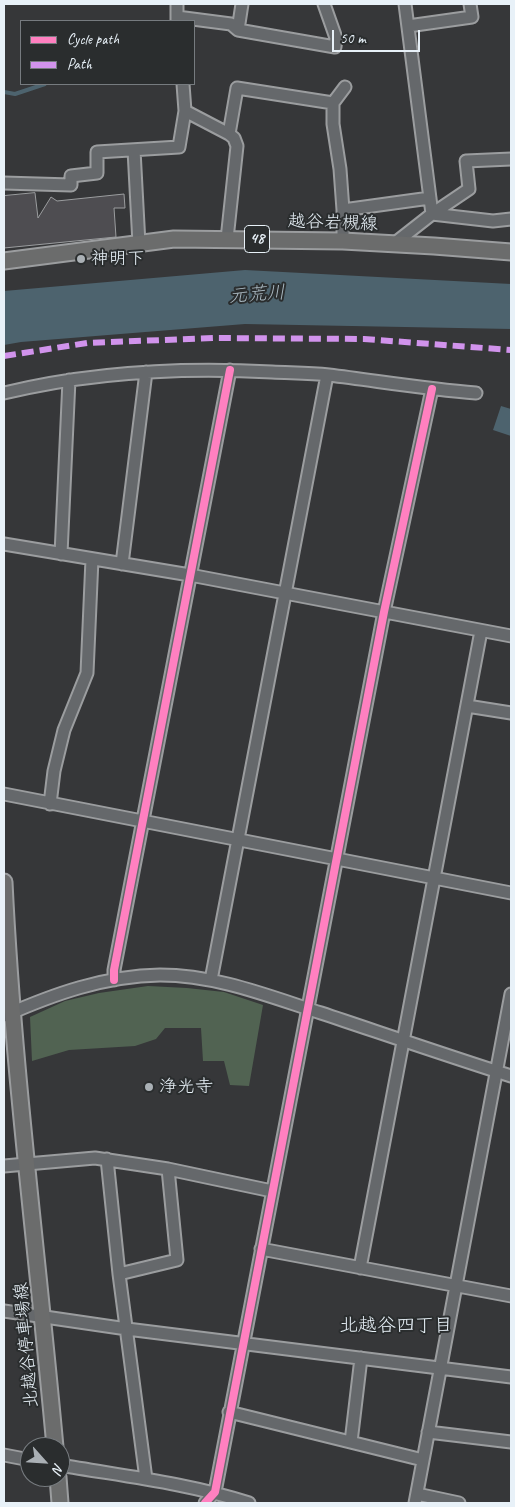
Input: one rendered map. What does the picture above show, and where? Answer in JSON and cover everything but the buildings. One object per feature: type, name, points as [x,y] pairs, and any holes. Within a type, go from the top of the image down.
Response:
[{"type":"main road","name":"越谷岩槻線","points":[[4,261],[174,239],[396,243],[511,252]]},
{"type":"main road","name":"北越谷停車場線","points":[[4,882],[8,1015],[44,1317],[54,1437]]},
{"type":"main road","points":[[59,1487],[60,1503]]},
{"type":"street","points":[[177,4],[177,19]]},
{"type":"street","points":[[238,30],[242,4]]},
{"type":"street","points":[[195,21],[231,24],[238,30],[335,47],[336,38],[324,4]]},
{"type":"street","points":[[405,4],[432,214]]},
{"type":"street","points":[[408,26],[472,17],[470,4]]},
{"type":"street","points":[[4,183],[70,185],[71,176],[97,173],[96,152],[179,146],[185,111],[183,85]]},
{"type":"street","points":[[343,241],[344,210],[333,124],[333,103],[345,87]]},
{"type":"street","points":[[229,134],[237,88],[333,103]]},
{"type":"street","points":[[185,111],[229,134],[234,138],[237,146],[227,239]]},
{"type":"street","points":[[134,150],[139,244]]},
{"type":"street","points":[[396,243],[432,214],[469,189],[466,160],[511,158]]},
{"type":"street","points":[[344,210],[430,198]]},
{"type":"street","points":[[432,214],[492,221],[511,219]]},
{"type":"street","points":[[4,393],[69,380],[146,372],[204,369],[327,375],[476,393]]},
{"type":"street","points":[[114,980],[114,970],[142,820],[230,370]]},
{"type":"street","points":[[122,564],[146,372]]},
{"type":"street","points":[[211,980],[327,375]]},
{"type":"street","points":[[62,554],[69,380]]},
{"type":"street","points":[[205,1503],[215,1492],[384,612],[432,389]]},
{"type":"street","points":[[4,544],[190,575],[511,636]]},
{"type":"street","points":[[50,804],[54,771],[64,730],[87,673],[92,559]]},
{"type":"street","points":[[360,1268],[481,631]]},
{"type":"street","points":[[467,706],[511,713]]},
{"type":"street","points":[[4,794],[511,893]]},
{"type":"street","points":[[8,1015],[64,991],[92,983],[159,975],[211,980],[260,993],[511,1076]]},
{"type":"street","points":[[459,1503],[416,1498],[511,994]]},
{"type":"street","points":[[4,1166],[95,1158],[107,1159],[168,1169],[272,1191]]},
{"type":"street","points":[[107,1159],[118,1274],[127,1328],[146,1479]]},
{"type":"street","points":[[118,1274],[177,1260],[168,1169]]},
{"type":"street","points":[[261,1249],[511,1296]]},
{"type":"street","points":[[4,1311],[511,1377]]},
{"type":"street","points":[[351,1442],[361,1358]]},
{"type":"street","points":[[229,1412],[423,1460]]},
{"type":"street","points":[[428,1432],[511,1442]]},
{"type":"street","points":[[4,1455],[20,1458]]},
{"type":"street","points":[[70,1467],[215,1492],[249,1503]]},
{"type":"green space","points":[[148,986],[224,992],[263,1005],[249,1086],[230,1085],[224,1061],[203,1061],[201,1028],[165,1028],[156,1039],[135,1046],[69,1050],[32,1061],[30,1017],[65,1001],[99,993]]},
{"type":"water","name":"元荒川","points":[[245,270],[511,284],[511,329],[245,324],[21,342],[4,345],[4,291]]},
{"type":"water","points":[[501,406],[511,409],[511,436],[493,430]]},
{"type":"waterway","points":[[4,92],[15,94],[42,85]]},
{"type":"marked path","points":[[4,356],[87,343],[213,338],[364,339],[511,350]]},
{"type":"cycle path","points":[[114,980],[114,970],[230,370]]},
{"type":"cycle path","points":[[205,1503],[215,1492],[384,612],[432,389]]},
{"type":"place","name":"神明下","points":[[81,259]]},
{"type":"place","name":"浄光寺","points":[[149,1087]]},
{"type":"district","name":"北越谷四丁目","points":[[396,1326]]}]
